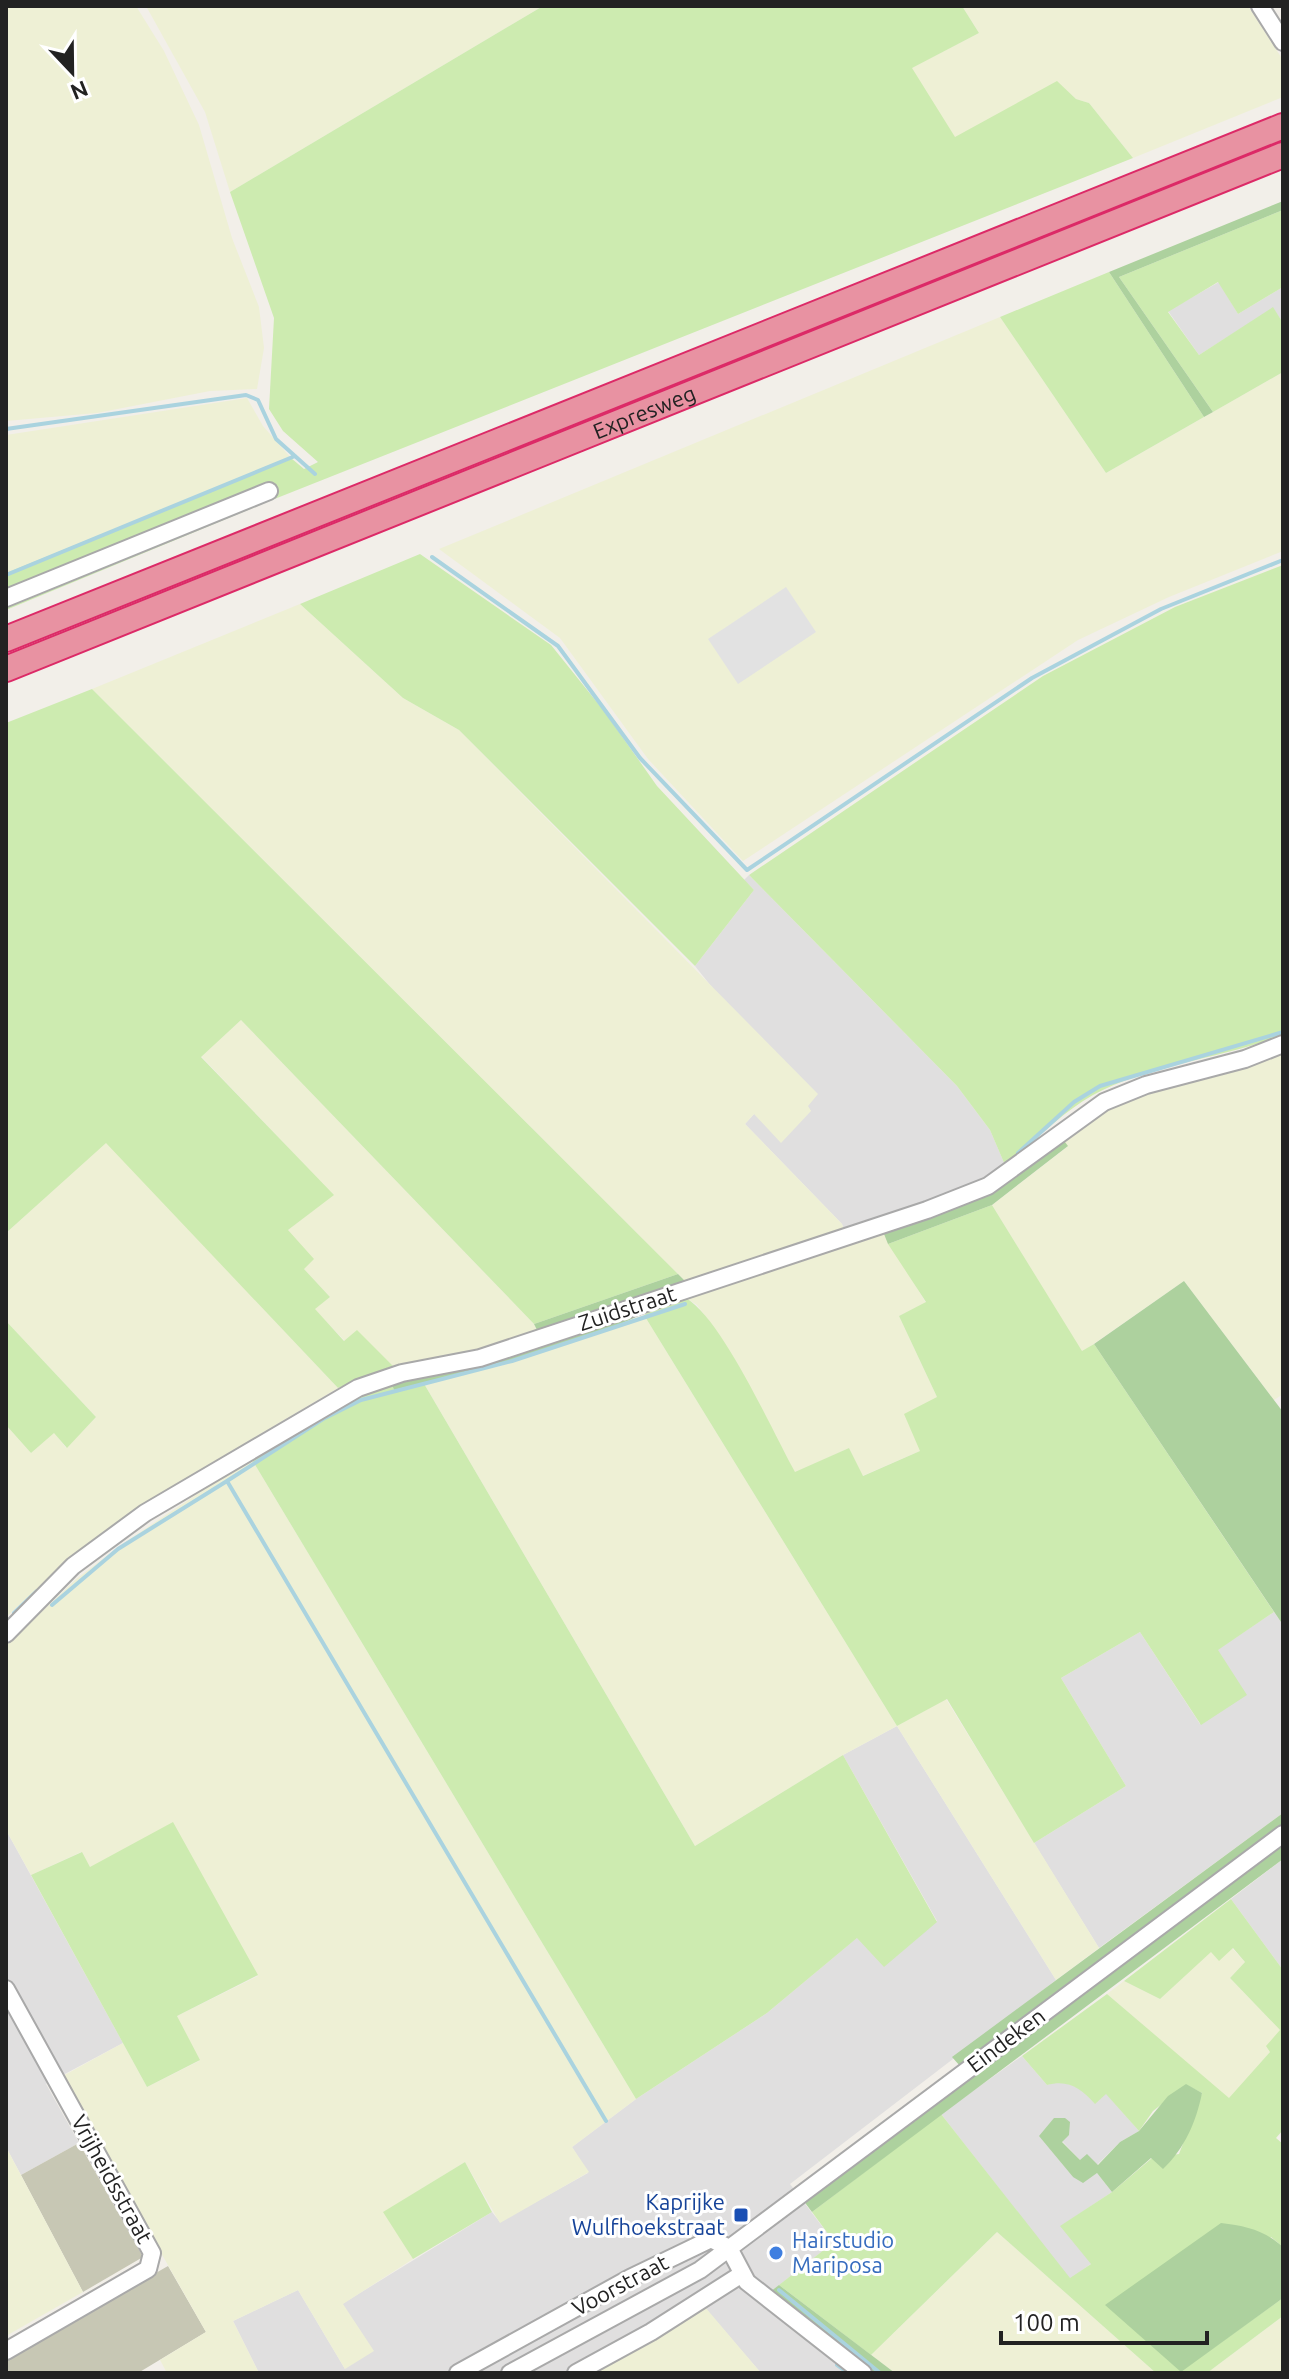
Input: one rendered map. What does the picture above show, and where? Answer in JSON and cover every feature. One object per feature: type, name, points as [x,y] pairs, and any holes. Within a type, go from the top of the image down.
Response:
[{"type":"highway","name":"Expresweg","points":[[6,639],[1283,126]]},
{"type":"highway","name":"Expresweg","points":[[6,669],[1283,155]]},
{"type":"street","points":[[1260,6],[1283,42]]},
{"type":"street","points":[[6,598],[269,491]]},
{"type":"street","name":"Zuidstraat","points":[[6,1634],[73,1566],[145,1513],[358,1388],[402,1373],[480,1358],[927,1210],[988,1186],[1104,1102],[1146,1085],[1245,1059],[1283,1044]]},
{"type":"street","name":"Eindeken","points":[[729,2248],[1283,1834]]},
{"type":"street","name":"Vrijheidsstraat","points":[[6,1989],[152,2253],[148,2269],[6,2351]]},
{"type":"street","name":"Voorstraat","points":[[458,2373],[630,2278],[711,2239],[729,2248],[700,2270],[641,2305],[510,2373]]},
{"type":"street","points":[[729,2248],[747,2282],[863,2373]]},
{"type":"street","points":[[576,2373],[651,2332],[742,2274]]},
{"type":"shaded area","points":[[6,6],[136,6],[164,51],[199,125],[232,238],[259,307],[264,348],[257,389],[210,391],[97,413],[6,421]]},
{"type":"shaded area","points":[[146,6],[543,6],[230,192],[205,112]]},
{"type":"shaded area","points":[[962,6],[1248,6],[1283,60],[1283,97],[1133,158],[1089,103],[1076,99],[1057,82],[955,138],[911,68],[979,33]]},
{"type":"shaded area","points":[[1219,282],[1238,314],[1283,287],[1283,323],[1273,308],[1199,355],[1168,311]]},
{"type":"shaded area","points":[[1000,317],[1106,473],[1283,372],[1283,551],[1169,597],[1078,640],[743,861],[648,759],[560,638],[439,549]]},
{"type":"shaded area","points":[[247,398],[263,426],[291,458],[6,573],[6,435]]},
{"type":"shaded area","points":[[786,587],[816,632],[738,684],[708,639]]},
{"type":"shaded area","points":[[300,604],[403,698],[459,730],[818,1094],[808,1106],[811,1111],[781,1143],[754,1114],[745,1124],[842,1224],[845,1232],[686,1282],[92,689]]},
{"type":"shaded area","points":[[749,875],[957,1086],[990,1130],[1005,1165],[987,1179],[845,1232],[842,1224],[745,1124],[754,1114],[811,1111],[695,966],[754,890],[744,880]]},
{"type":"shaded area","points":[[241,1020],[534,1324],[538,1332],[484,1350],[393,1366],[357,1331],[345,1341],[314,1309],[330,1297],[303,1268],[288,1230],[333,1195],[201,1056]]},
{"type":"shaded area","points":[[1283,1049],[1283,1394],[1274,1400],[1184,1281],[1082,1352],[992,1205],[1067,1147],[1061,1137],[1111,1104]]},
{"type":"shaded area","points":[[106,1142],[338,1388],[147,1501],[52,1575],[6,1617],[6,1425],[31,1453],[54,1432],[66,1448],[96,1417],[6,1321],[6,1233]]},
{"type":"shaded area","points":[[884,1234],[926,1303],[899,1316],[937,1397],[920,1451],[862,1476],[849,1448],[795,1473],[717,1332],[697,1305],[686,1298]]},
{"type":"shaded area","points":[[644,1315],[897,1726],[843,1755],[695,1846],[423,1382],[501,1366]]},
{"type":"shaded area","points":[[251,1458],[636,2099],[572,2147],[589,2172],[500,2223],[465,2162],[384,2212],[413,2259],[343,2304],[374,2351],[345,2369],[298,2290],[233,2321],[259,2373],[167,2373],[160,2360],[206,2332],[61,2077],[123,2043],[147,2087],[199,2061],[177,2016],[258,1976],[90,1867],[81,1852],[31,1875],[6,1830],[6,1646],[75,1580],[124,1543]]},
{"type":"shaded area","points":[[1274,1612],[1283,1625],[1283,1813],[1099,1948],[1034,1843],[1126,1786],[1061,1678],[1140,1632],[1200,1724],[1217,1650]]},
{"type":"shaded area","points":[[946,1699],[1099,1948],[1056,1980],[897,1726]]},
{"type":"shaded area","points":[[897,1726],[1056,1980],[790,2184],[834,2242],[759,2301],[849,2373],[761,2373],[704,2307],[594,2373],[259,2373],[233,2321],[298,2290],[345,2369],[342,2304],[492,2212],[500,2222],[588,2173],[572,2147],[636,2099],[767,2013],[858,1937],[937,1921],[843,1755]]},
{"type":"shaded area","points":[[6,1830],[123,2043],[46,2084],[79,2143],[21,2175],[6,2147]]},
{"type":"shaded area","points":[[1283,1859],[1283,1970],[1231,1899]]},
{"type":"shaded area","points":[[1232,1948],[1245,1962],[1230,1978],[1280,2030],[1271,2051],[1229,2099],[1107,1994],[1124,1981],[1160,1999],[1211,1951]]},
{"type":"shaded area","points":[[1022,2056],[1047,2085],[1060,2081],[1082,2089],[1095,2103],[1106,2093],[1139,2131],[1120,2142],[1097,2165],[1080,2160],[1062,2141],[1040,2136],[1073,2177],[1097,2173],[1112,2192],[1061,2226],[1092,2263],[1070,2279],[941,2114]]},
{"type":"shaded area","points":[[79,2143],[143,2257],[83,2292],[21,2175]]},
{"type":"shaded area","points":[[6,2147],[83,2292],[6,2336]]},
{"type":"shaded area","points":[[997,2232],[1156,2373],[895,2373],[871,2355]]},
{"type":"shaded area","points":[[168,2266],[206,2332],[138,2373],[6,2373],[6,2359]]},
{"type":"shaded area","points":[[705,2307],[761,2373],[594,2373],[635,2350]]},
{"type":"shaded area","points":[[1283,2316],[1283,2373],[1207,2373]]},
{"type":"green space","points":[[543,6],[962,6],[979,33],[912,68],[955,137],[1057,81],[1076,99],[1089,103],[1133,158],[277,498],[6,610],[6,573],[291,458],[304,469],[318,462],[283,431],[269,409],[274,318],[230,192]]},
{"type":"green space","points":[[1283,201],[1283,210],[1119,277],[1213,412],[1204,417],[1109,272]]},
{"type":"green space","points":[[1283,210],[1283,287],[1238,314],[1218,282],[1168,312],[1199,355],[1273,307],[1283,323],[1283,372],[1213,412],[1119,277]]},
{"type":"green space","points":[[1109,272],[1204,417],[1106,473],[1000,317]]},
{"type":"green space","points":[[420,554],[551,645],[604,711],[657,786],[754,890],[695,966],[459,730],[403,698],[300,604]]},
{"type":"green space","points":[[1283,565],[1283,1035],[1114,1085],[1070,1110],[1005,1165],[990,1130],[957,1086],[749,875],[1043,676],[1175,607]]},
{"type":"green space","points":[[92,689],[678,1274],[534,1324],[241,1020],[201,1057],[334,1195],[288,1230],[314,1259],[304,1269],[330,1297],[315,1309],[344,1341],[357,1330],[393,1366],[338,1388],[106,1143],[6,1233],[6,723]]},
{"type":"green space","points":[[1061,1137],[1068,1146],[992,1205],[888,1244],[884,1234],[985,1195]]},
{"type":"green space","points":[[992,1205],[1082,1351],[1094,1344],[1274,1612],[1218,1650],[1247,1695],[1201,1725],[1140,1632],[1061,1678],[1126,1786],[1034,1843],[947,1699],[897,1726],[644,1315],[668,1301],[686,1298],[700,1310],[731,1352],[795,1472],[849,1448],[863,1476],[920,1451],[904,1414],[937,1397],[899,1316],[926,1302],[888,1244]]},
{"type":"green space","points":[[678,1274],[686,1282],[538,1332],[534,1324]]},
{"type":"green space","points":[[1184,1281],[1283,1412],[1283,1625],[1094,1344]]},
{"type":"green space","points":[[668,1301],[602,1331],[534,1354],[394,1390],[391,1382]]},
{"type":"green space","points":[[6,1321],[96,1417],[67,1448],[54,1433],[31,1453],[6,1425]]},
{"type":"green space","points":[[391,1382],[394,1390],[423,1382],[695,1846],[843,1755],[937,1922],[884,1967],[857,1938],[767,2013],[636,2099],[251,1458],[333,1408]]},
{"type":"green space","points":[[1283,1813],[1283,1827],[960,2066],[952,2057]]},
{"type":"green space","points":[[173,1822],[258,1975],[177,2016],[200,2060],[147,2087],[31,1875],[82,1852],[90,1867]]},
{"type":"green space","points":[[1283,1845],[1283,1859],[812,2212],[803,2200]]},
{"type":"green space","points":[[1231,1899],[1283,1970],[1283,2130],[1276,2138],[1283,2144],[1283,2247],[1271,2237],[1181,2371],[1283,2298],[1283,2316],[1207,2373],[1156,2373],[997,2232],[871,2355],[779,2285],[834,2242],[812,2212],[941,2114],[1070,2278],[1091,2264],[1060,2226],[1112,2192],[1152,2158],[1179,2154],[1202,2093],[1186,2085],[1153,2111],[1139,2131],[1106,2094],[1095,2104],[1074,2086],[1061,2083],[1047,2085],[1022,2056],[1107,1994],[1229,2098],[1270,2052],[1266,2046],[1280,2030],[1230,1978],[1245,1962],[1233,1948],[1219,1961],[1211,1952],[1160,1999],[1124,1981]]},
{"type":"green space","points":[[1186,2084],[1202,2093],[1193,2124],[1178,2152],[1163,2169],[1151,2158],[1112,2192],[1097,2173],[1083,2183],[1073,2177],[1039,2136],[1054,2118],[1065,2118],[1070,2122],[1069,2135],[1062,2142],[1080,2160],[1087,2154],[1098,2165],[1120,2142],[1139,2131],[1168,2096]]},
{"type":"green space","points":[[465,2162],[492,2212],[413,2259],[383,2212]]},
{"type":"green space","points":[[1221,2223],[1254,2230],[1269,2236],[1283,2247],[1283,2298],[1181,2372],[1105,2305]]},
{"type":"green space","points":[[779,2285],[895,2373],[869,2373],[770,2292]]},
{"type":"waterway","points":[[6,429],[246,395],[258,400],[276,439],[315,474]]},
{"type":"waterway","points":[[6,575],[295,456]]},
{"type":"waterway","points":[[432,557],[558,646],[640,758],[747,870],[1032,678],[1161,609],[1283,560]]},
{"type":"waterway","points":[[1018,1153],[1074,1102],[1100,1086],[1283,1032]]},
{"type":"waterway","points":[[227,1481],[323,1419],[361,1400],[512,1361],[685,1304]]},
{"type":"waterway","points":[[52,1605],[118,1549],[227,1481],[606,2121]]},
{"type":"waterway","points":[[14,1613],[37,1591]]},
{"type":"waterway","points":[[779,2290],[880,2373]]},
{"type":"waterway","points":[[837,2365],[848,2373]]},
{"type":"place","name":"Kaprijke Wulfhoekstraat","points":[[741,2215]]},
{"type":"place","name":"Hairstudio Mariposa","points":[[776,2253]]}]
